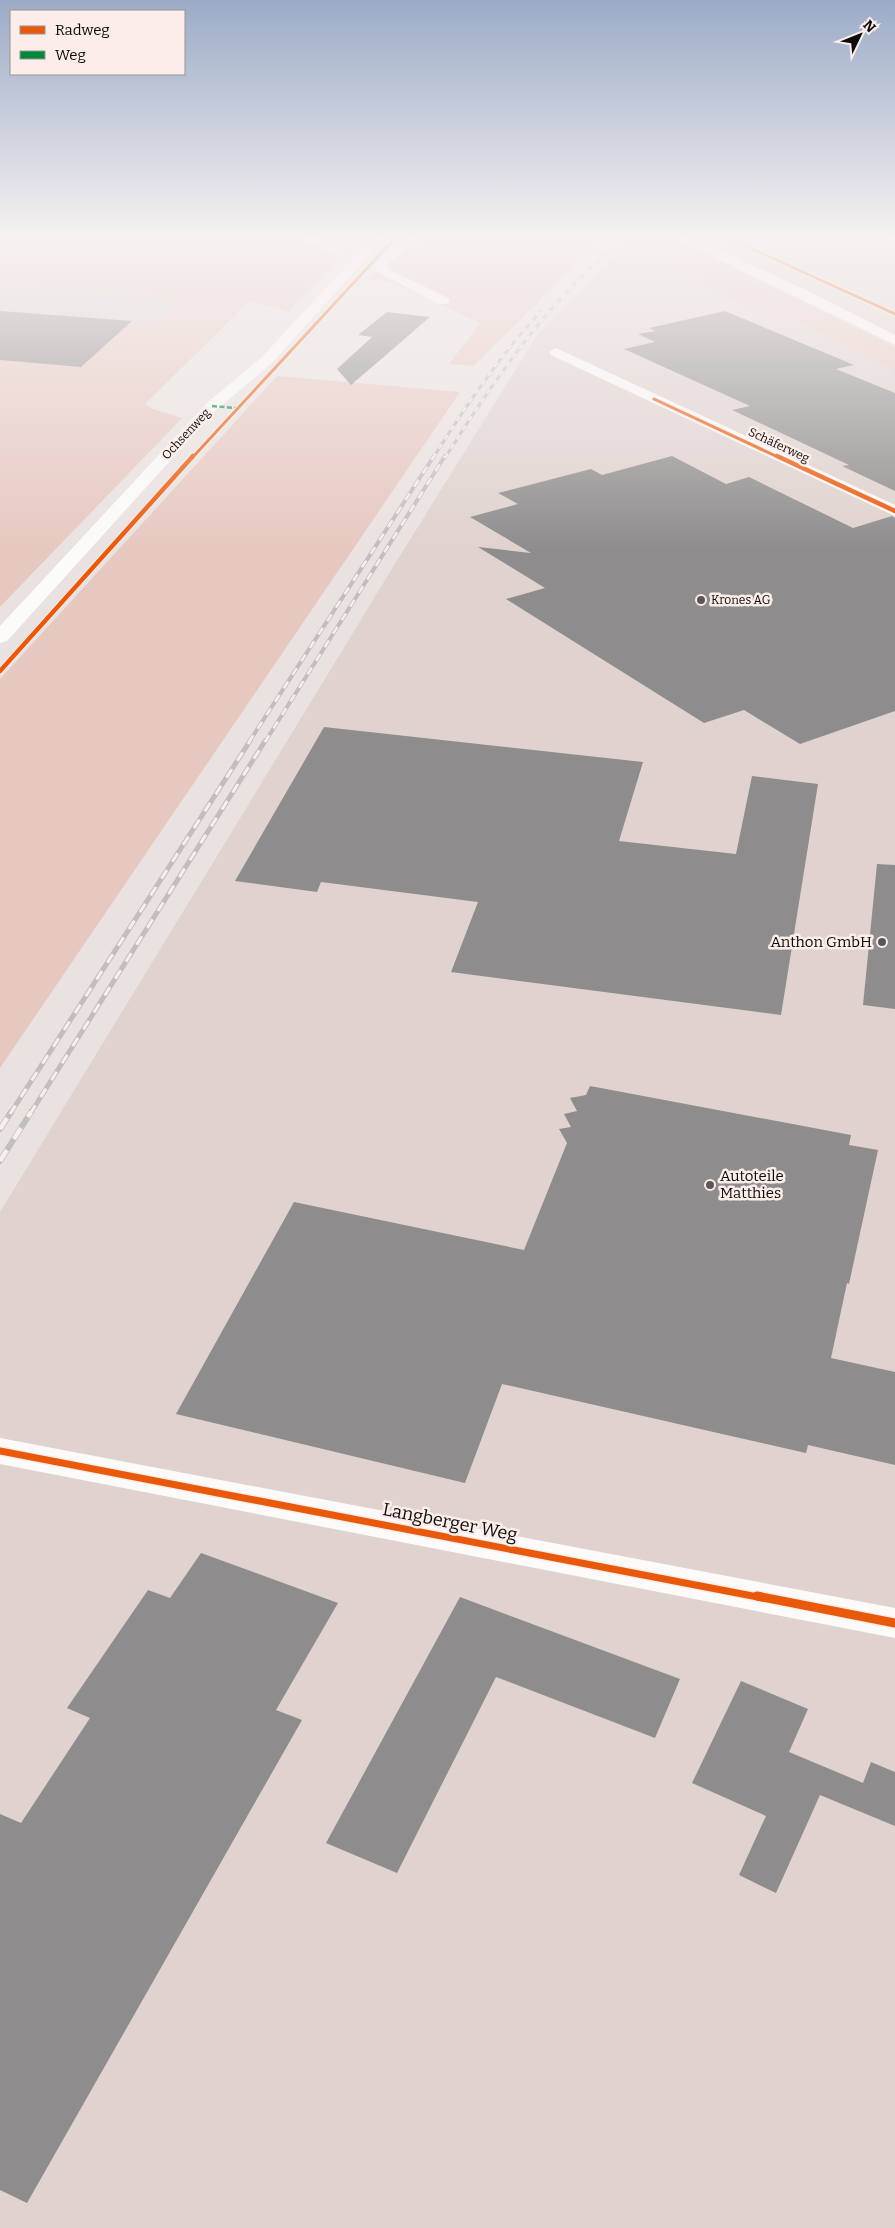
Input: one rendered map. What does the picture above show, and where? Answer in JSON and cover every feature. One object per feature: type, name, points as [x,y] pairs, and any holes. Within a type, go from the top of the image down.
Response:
[{"type":"main road","name":"Ochsenweg","points":[[0,637],[212,406],[267,360],[284,342]]},
{"type":"main road","name":"Schäferweg","points":[[556,352],[895,511]]},
{"type":"main road","name":"Langberger Weg","points":[[0,1451],[895,1623]]},
{"type":"shaded area","points":[[0,342],[208,342],[145,404],[153,409],[182,418],[0,607]]},
{"type":"shaded area","points":[[466,342],[498,342],[474,366],[449,364]]},
{"type":"shaded area","points":[[533,342],[895,342],[895,2228],[0,2228],[0,1212],[401,554]]},
{"type":"shaded area","points":[[837,342],[881,342],[895,349],[895,371]]},
{"type":"shaded area","points":[[277,376],[460,392],[0,1068],[0,679]]},
{"type":"building","points":[[0,342],[109,342],[81,367],[0,360]]},
{"type":"building","points":[[367,342],[401,342],[351,385],[337,369]]},
{"type":"building","points":[[655,342],[799,342],[854,365],[836,369],[895,393],[895,491],[842,466],[849,465],[732,410],[750,406],[624,349]]},
{"type":"building","name":"Krones AG","points":[[672,456],[726,484],[749,477],[853,528],[892,516],[895,518],[895,711],[800,744],[744,710],[704,723],[506,599],[545,588],[478,547],[531,553],[470,517],[518,504],[498,493],[591,469],[602,475]]},
{"type":"building","points":[[324,727],[643,762],[619,841],[736,854],[752,776],[818,784],[781,1015],[451,972],[478,902],[321,882],[317,892],[235,881]]},
{"type":"building","name":"Anthon GmbH","points":[[877,864],[895,865],[895,1009],[863,1005]]},
{"type":"building","points":[[590,1086],[851,1135],[849,1145],[878,1150],[831,1358],[895,1372],[895,1465],[808,1445],[806,1453],[502,1384],[465,1483],[176,1414],[294,1202],[524,1250],[567,1143],[559,1129],[571,1127],[564,1114],[577,1111],[570,1098],[586,1095]]},
{"type":"building","points":[[201,1553],[338,1603],[276,1710],[302,1720],[27,2203],[0,2190],[0,1814],[21,1823],[90,1718],[67,1708],[148,1590],[170,1598]]},
{"type":"building","points":[[460,1597],[680,1679],[655,1738],[496,1677],[397,1873],[326,1843]]},
{"type":"building","points":[[741,1681],[808,1709],[789,1752],[863,1783],[871,1762],[895,1772],[895,1826],[820,1795],[776,1893],[739,1875],[766,1816],[692,1783]]},
{"type":"railway","points":[[433,458],[484,382],[514,342]]},
{"type":"railway","points":[[445,458],[489,391],[525,342]]},
{"type":"railway","points":[[249,742],[434,456]]},
{"type":"railway","points":[[265,742],[445,456]]},
{"type":"railway","points":[[10,1114],[250,741]]},
{"type":"railway","points":[[30,1114],[265,741]]},
{"type":"railway","points":[[0,1129],[11,1112]]},
{"type":"railway","points":[[0,1161],[31,1112]]},
{"type":"marked path","points":[[212,406],[236,408]]},
{"type":"cycle path","points":[[0,671],[236,408],[299,342]]},
{"type":"cycle path","points":[[654,399],[895,511]]},
{"type":"cycle path","points":[[0,1451],[895,1623]]},
{"type":"place","name":"Krones AG","points":[[701,600]]},
{"type":"place","name":"Anthon GmbH","points":[[882,942]]},
{"type":"place","name":"Autoteile Matthies","points":[[710,1185]]}]
